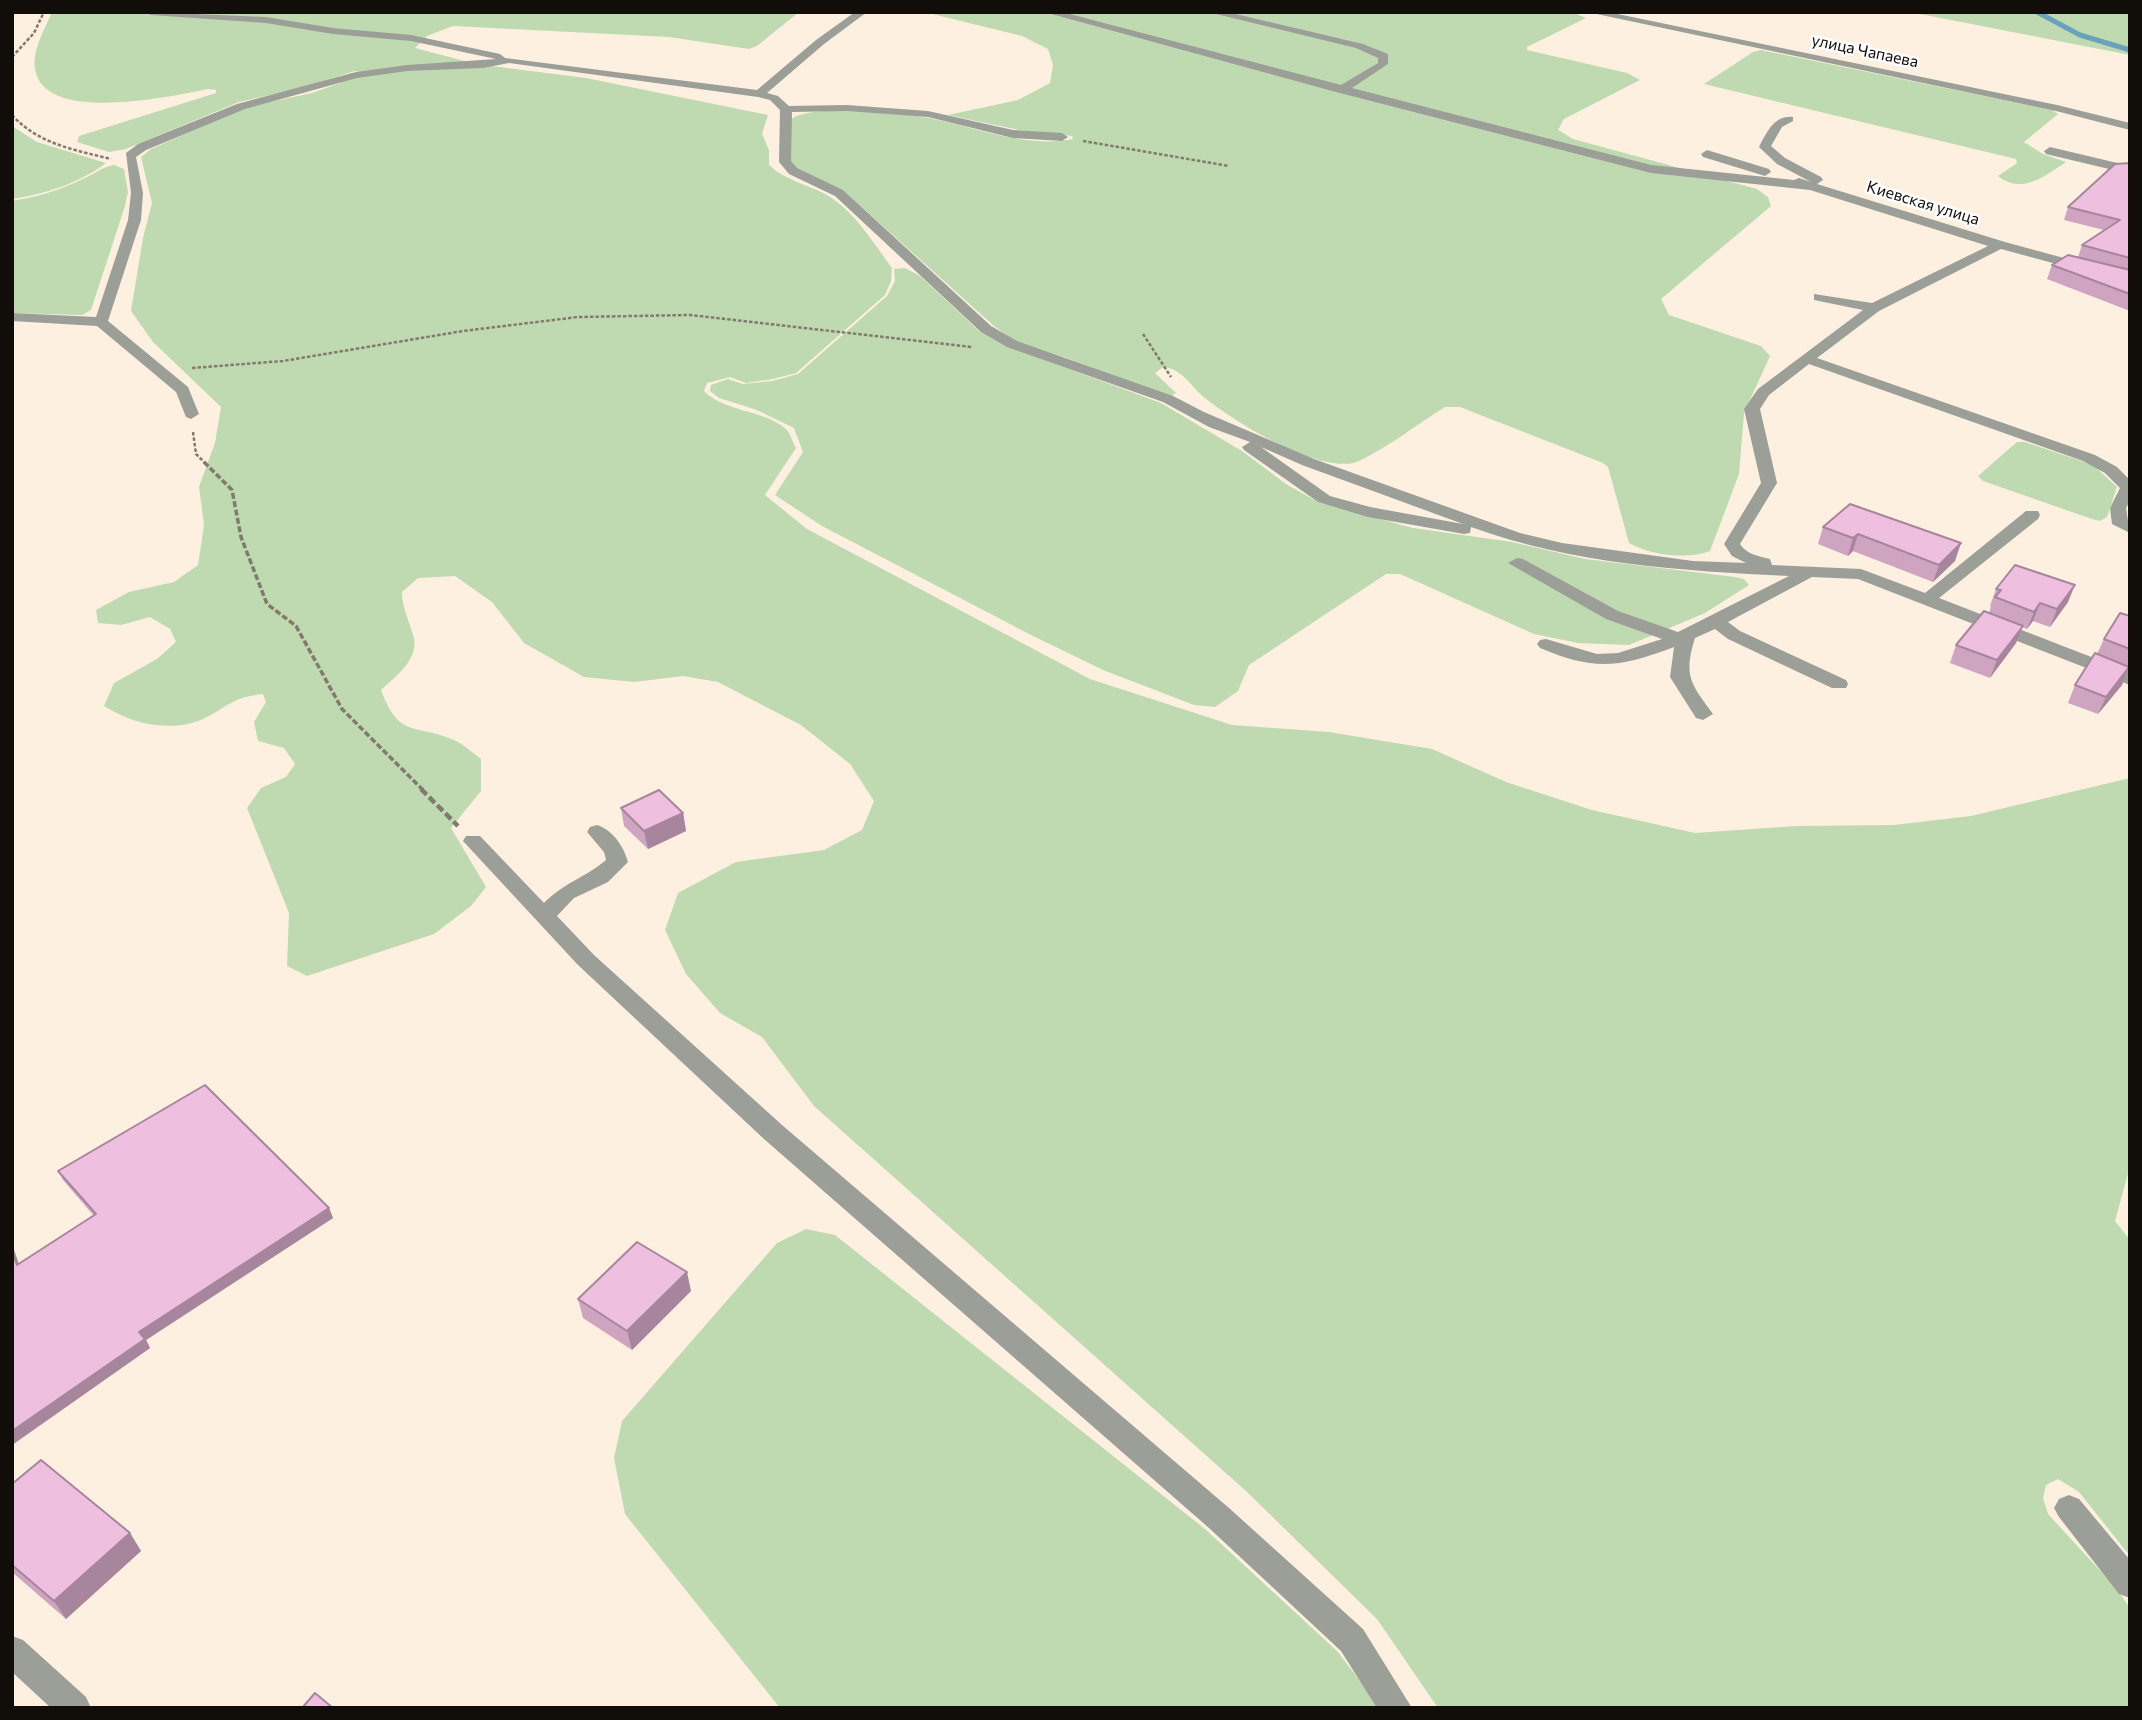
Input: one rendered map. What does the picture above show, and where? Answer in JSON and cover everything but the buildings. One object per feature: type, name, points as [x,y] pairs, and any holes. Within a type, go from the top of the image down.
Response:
[{"type":"street","points":[[151,12],[266,20],[333,31],[422,39],[509,60],[759,94],[774,97],[786,108],[847,108],[928,114],[1013,134],[1062,137]]},
{"type":"street","points":[[759,94],[820,42],[862,12]]},
{"type":"street","points":[[1049,12],[1651,169],[1812,186]]},
{"type":"street","points":[[1213,12],[1359,46],[1384,56],[1383,64],[1340,90]]},
{"type":"street","name":"улица Чапаева","points":[[1592,12],[2030,102],[2130,127]]},
{"type":"street","points":[[102,322],[138,204],[137,178],[131,156],[142,148],[242,106],[356,75],[407,68],[483,65],[509,60]]},
{"type":"street","points":[[786,108],[785,162],[793,171],[839,193],[986,329],[1013,344],[1168,399],[1308,462],[1515,537]]},
{"type":"street","points":[[1788,119],[1777,125],[1765,147],[1781,161],[1799,172],[1910,218]]},
{"type":"street","points":[[2050,151],[2130,170]]},
{"type":"street","name":"Киевская улица","points":[[1707,153],[1910,218],[2130,280]]},
{"type":"street","points":[[1807,573],[1743,557],[1736,552],[1732,544],[1769,483],[1752,410],[1763,392],[1776,379],[1874,308],[2000,245]]},
{"type":"street","points":[[1819,297],[1874,308]]},
{"type":"street","points":[[12,317],[102,322],[183,390],[191,414]]},
{"type":"street","points":[[1807,359],[2089,458],[2111,470],[2129,485],[2119,508],[2120,524],[2130,528]]},
{"type":"street","points":[[1204,417],[1324,499],[1368,512],[1413,522],[1515,537],[1562,548],[1681,564],[1861,574],[2130,679]]},
{"type":"street","points":[[1925,601],[2032,515]]},
{"type":"street","points":[[1517,563],[1612,615],[1656,633],[1682,636]]},
{"type":"street","points":[[1546,644],[1571,655],[1600,661],[1636,657],[1807,573]]},
{"type":"street","points":[[1715,620],[1734,635],[1839,684]]},
{"type":"street","points":[[1682,636],[1676,666],[1682,683],[1703,714]]},
{"type":"street","points":[[544,916],[566,893],[600,877],[617,862],[614,850],[597,832]]},
{"type":"street","points":[[473,841],[586,960],[773,1132],[1219,1518],[1352,1640],[1396,1708]]},
{"type":"street","points":[[2069,1508],[2130,1584]]},
{"type":"street","points":[[12,1651],[75,1708]]},
{"type":"path","points":[[12,57],[34,33],[43,15],[41,12]]},
{"type":"path","points":[[12,115],[18,123],[42,139],[132,165]]},
{"type":"path","points":[[1062,137],[1229,166]]},
{"type":"path","points":[[160,370],[283,361],[501,326],[578,317],[690,315],[979,348]]},
{"type":"path","points":[[1143,334],[1168,373]]},
{"type":"path","points":[[191,414],[196,454],[232,491],[241,537],[267,604],[296,626],[342,709],[473,841]]},
{"type":"green space","points":[[52,12],[799,12],[757,46],[749,49],[669,37],[453,26],[427,36],[415,48],[476,64],[586,78],[768,115],[762,134],[769,150],[769,165],[790,179],[827,195],[846,210],[863,228],[892,268],[891,281],[885,295],[796,373],[746,383],[730,377],[707,383],[704,391],[722,403],[776,422],[786,429],[796,448],[765,495],[807,529],[1090,679],[1232,725],[1329,732],[1432,749],[1506,782],[1592,810],[1695,833],[1796,826],[1894,825],[1971,816],[2130,778],[2130,1166],[2115,1221],[2130,1240],[2130,1556],[2079,1492],[2058,1479],[2046,1485],[2043,1498],[2048,1514],[2116,1588],[2130,1608],[2130,1708],[1438,1708],[1377,1619],[1246,1491],[814,1106],[762,1037],[720,1013],[686,974],[665,930],[678,893],[736,862],[824,850],[862,830],[874,801],[850,764],[801,725],[718,682],[683,676],[634,682],[584,677],[524,643],[492,602],[455,576],[418,578],[402,592],[404,609],[413,635],[413,651],[405,666],[381,690],[394,716],[401,723],[454,740],[481,759],[481,791],[451,828],[486,887],[471,906],[434,934],[307,976],[287,966],[289,913],[247,808],[261,788],[286,777],[295,764],[284,748],[258,741],[254,722],[266,702],[263,694],[237,700],[203,719],[178,725],[139,722],[115,712],[104,706],[114,683],[157,659],[176,642],[170,629],[150,617],[121,625],[98,623],[96,610],[129,592],[174,582],[198,565],[204,525],[199,487],[215,443],[221,407],[153,342],[131,311],[143,238],[152,203],[141,157],[151,149],[246,107],[312,93],[362,75],[362,72],[355,71],[301,88],[239,102],[126,149],[109,152],[77,142],[79,136],[216,93],[216,90],[111,103],[84,102],[61,97],[44,86],[35,69],[37,47]]},
{"type":"green space","points":[[924,12],[1572,12],[1586,18],[1527,47],[1527,50],[1627,73],[1640,80],[1564,119],[1558,130],[1573,139],[1757,189],[1768,197],[1771,206],[1661,299],[1669,315],[1761,346],[1770,356],[1744,413],[1739,474],[1710,551],[1691,555],[1669,555],[1647,551],[1629,543],[1608,467],[1460,407],[1445,407],[1370,455],[1359,461],[1343,464],[1302,454],[1257,432],[1218,408],[1181,374],[1170,368],[1163,367],[1155,373],[1176,393],[1170,397],[1016,342],[994,326],[844,191],[795,170],[789,160],[790,121],[799,115],[813,112],[874,112],[923,117],[1017,139],[1073,139],[1072,136],[1019,130],[948,115],[1018,100],[1050,83],[1053,65],[1048,49],[1022,36]]},
{"type":"green space","points":[[1910,12],[2130,12],[2130,55]]},
{"type":"green space","points":[[1761,50],[2052,110],[2058,114],[2024,142],[2043,154],[2066,162],[2033,181],[2016,184],[1998,176],[2017,163],[2016,159],[1704,84],[1753,52]]},
{"type":"green space","points":[[12,126],[37,142],[106,163],[62,187],[12,199]]},
{"type":"green space","points":[[114,165],[124,169],[128,192],[91,310],[82,315],[12,313],[12,201],[57,190]]},
{"type":"green space","points":[[905,268],[920,276],[979,331],[1007,346],[1161,403],[1242,451],[1286,484],[1318,502],[1413,528],[1512,542],[1585,559],[1735,577],[1744,579],[1749,585],[1705,613],[1629,645],[1578,643],[1534,634],[1400,574],[1386,574],[1249,665],[1238,691],[1215,707],[1194,705],[1103,670],[1031,635],[822,526],[775,495],[803,452],[794,428],[757,410],[719,398],[710,391],[711,385],[728,379],[743,384],[772,381],[798,374],[887,296],[895,281],[894,269]]},
{"type":"green space","points":[[2017,442],[2025,442],[2093,465],[2117,487],[2107,517],[2100,521],[2092,519],[1983,481],[1978,476]]},
{"type":"green space","points":[[806,1229],[835,1235],[1205,1529],[1337,1651],[1381,1708],[780,1708],[625,1514],[614,1458],[622,1421],[777,1243]]},
{"type":"waterway","points":[[2037,12],[2080,35],[2130,50]]}]
